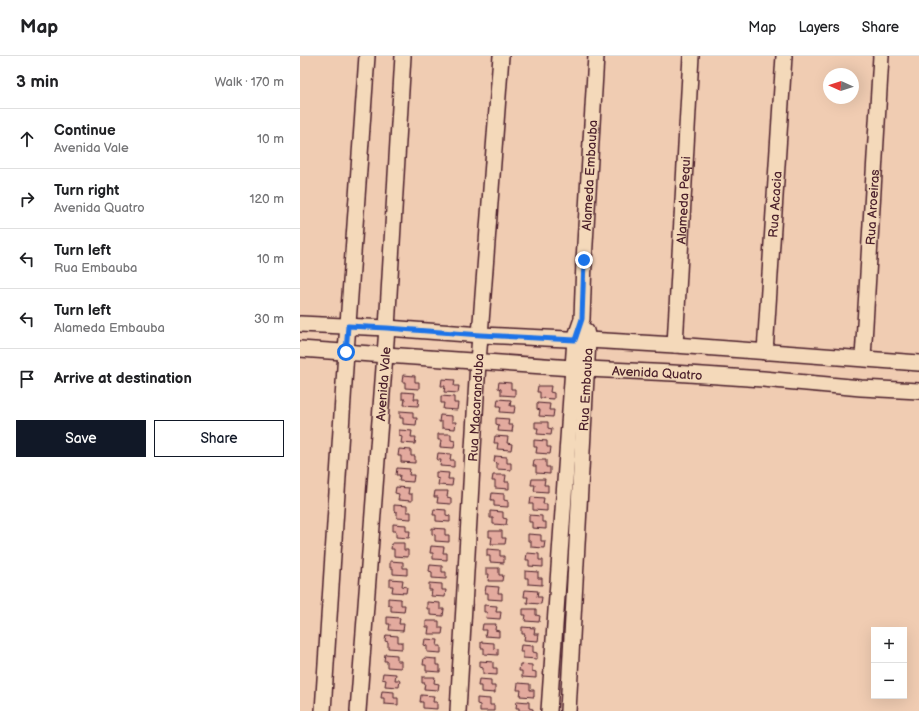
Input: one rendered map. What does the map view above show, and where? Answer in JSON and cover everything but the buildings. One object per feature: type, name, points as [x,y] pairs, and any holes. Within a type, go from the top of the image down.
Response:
[{"type":"street","points":[[323,711],[367,56]]},
{"type":"street","name":"Avenida Vale","points":[[358,711],[387,328],[403,56]]},
{"type":"street","name":"Rua Macaranduba","points":[[458,711],[478,362],[501,56]]},
{"type":"street","name":"Alameda Embauba","points":[[582,319],[596,56]]},
{"type":"street","name":"Alameda Pequi","points":[[675,345],[691,56]]},
{"type":"street","name":"Rua Acacia","points":[[765,352],[784,56]]},
{"type":"street","name":"Rua Aroeiras","points":[[863,358],[881,56]]},
{"type":"street","name":"Rua Embauba","points":[[549,711],[580,368],[582,319]]},
{"type":"street","points":[[300,324],[675,345],[919,363]]},
{"type":"street","name":"Avenida Quatro","points":[[300,349],[478,362],[763,379],[861,388],[919,391]]},
{"type":"street","name":"Rua Embauba","points":[[568,711],[580,368]]},
{"type":"route","points":[[346,352],[348,326],[575,340],[582,319],[584,260]]}]
